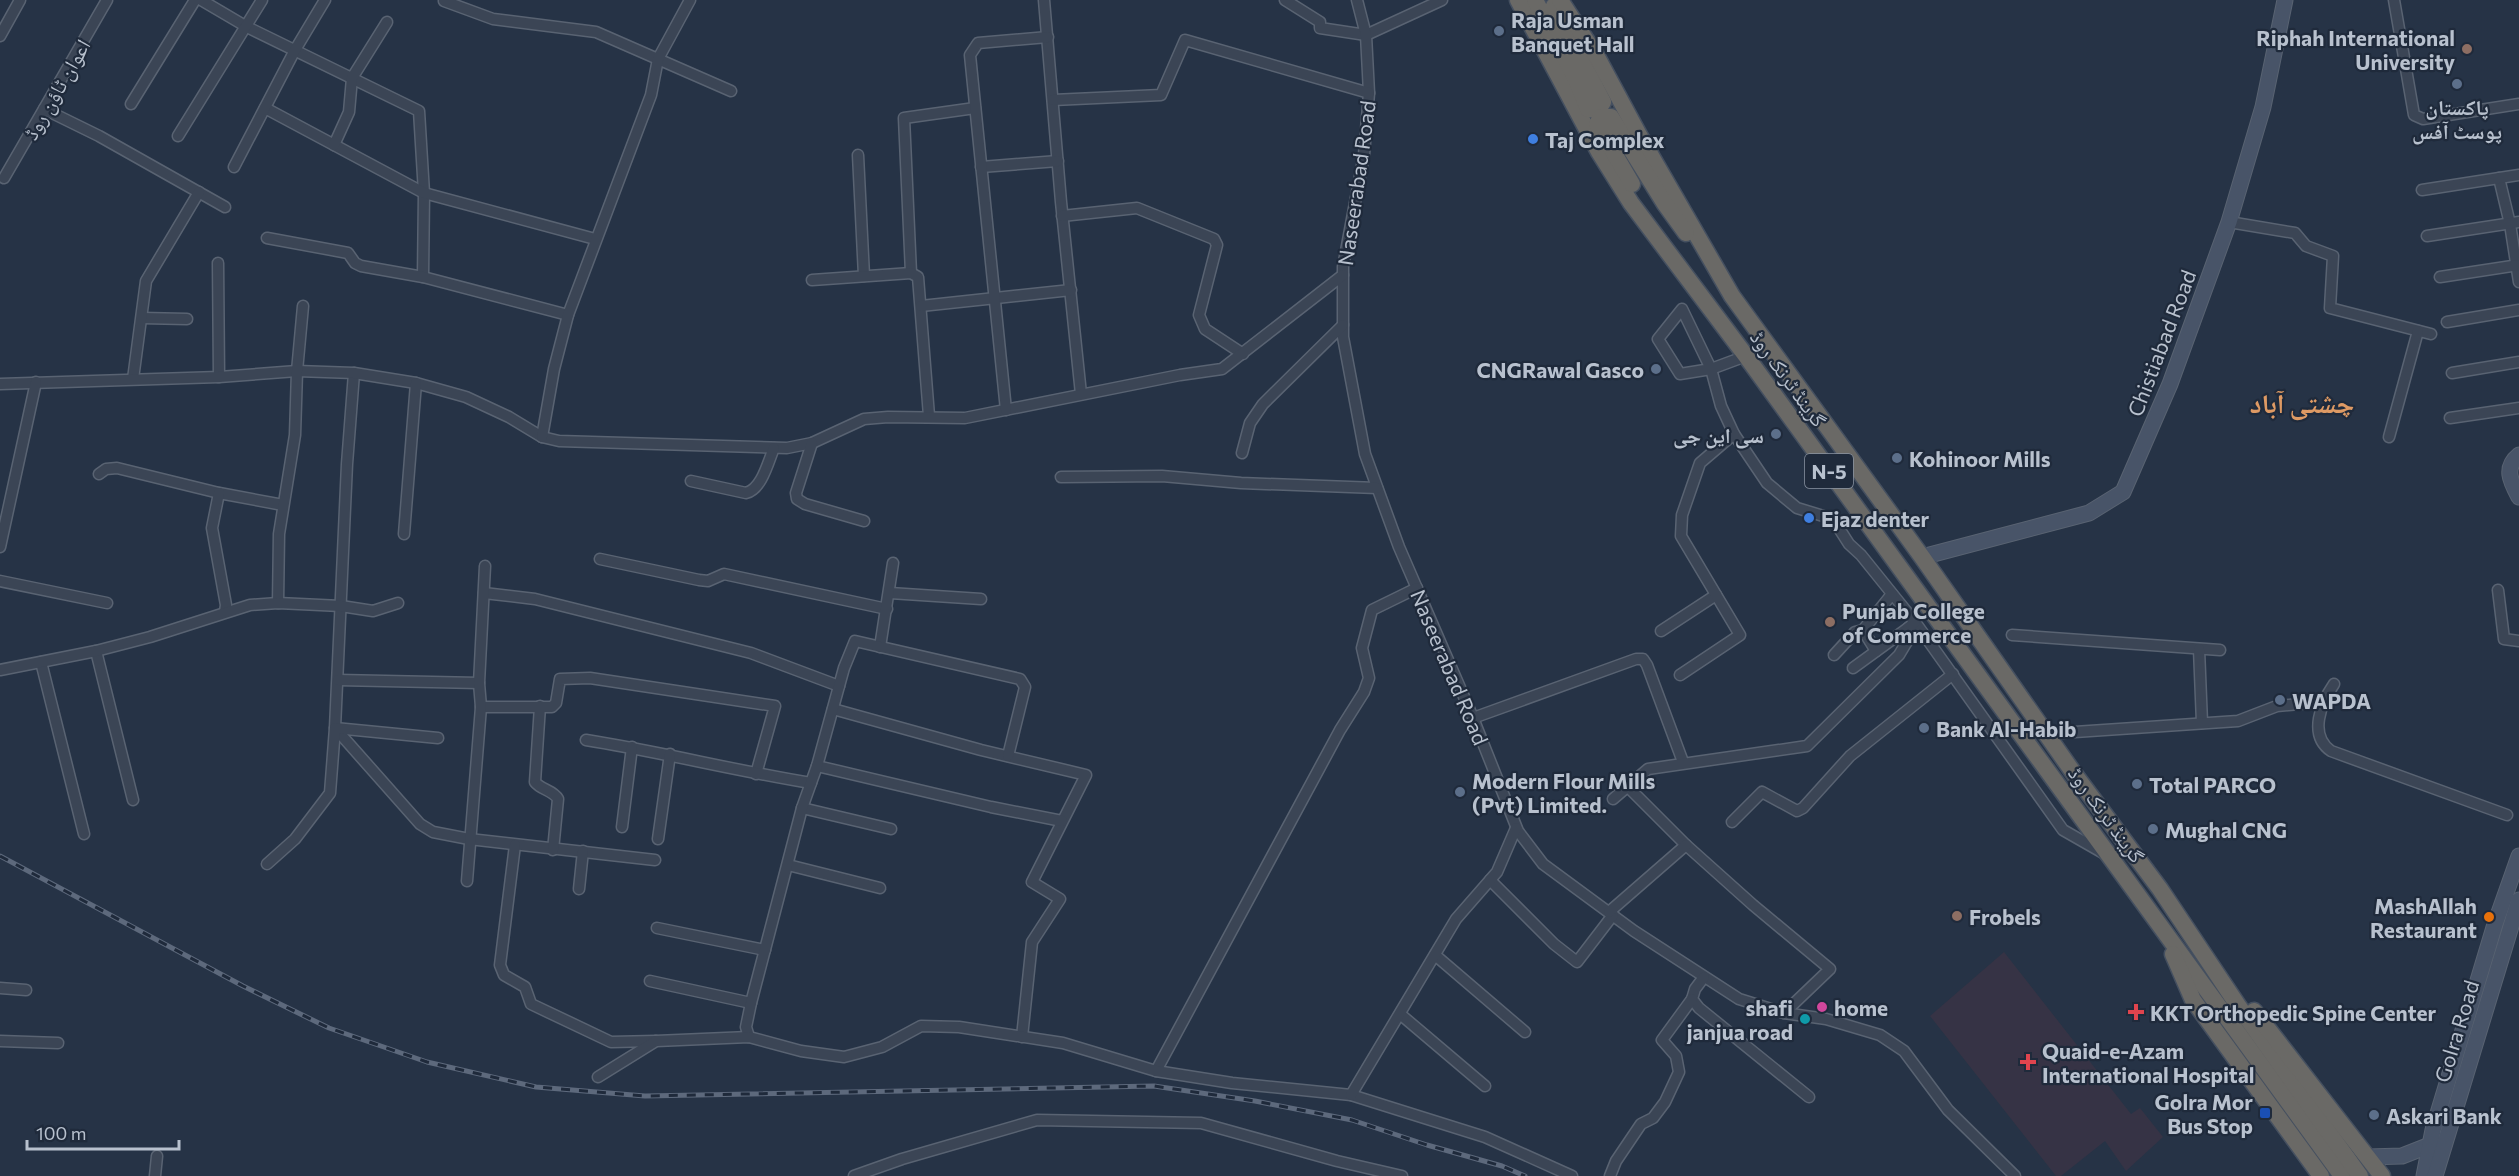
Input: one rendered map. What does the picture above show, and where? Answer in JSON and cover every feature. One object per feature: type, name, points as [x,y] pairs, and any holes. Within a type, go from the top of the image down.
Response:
[{"type":"highway","name":"گرینڈ ٹرنک روڈ","points":[[1518,0],[1599,152],[1631,203],[1746,356],[2342,1176]]},
{"type":"highway","points":[[1535,0],[1576,79],[1588,109],[1598,110],[1603,102],[1551,0]]},
{"type":"highway","name":"گرینڈ ٹرنک روڈ","points":[[1560,0],[1597,57],[1732,296],[1922,557],[2045,734],[2160,889],[2239,1007],[2360,1176]]},
{"type":"highway","points":[[1697,290],[1597,124],[1600,117],[1611,117],[1665,204],[1732,296]]},
{"type":"highway","points":[[2163,928],[2193,1000],[2321,1176]]},
{"type":"highway","points":[[2187,929],[2288,1051],[2382,1176]]},
{"type":"main road","name":"Chistiabad Road","points":[[1922,557],[2089,513],[2122,492],[2170,384],[2229,222],[2263,107],[2285,0]]},
{"type":"main road","points":[[2517,460],[2508,471],[2517,488]]},
{"type":"main road","points":[[2424,1176],[2430,1145],[2495,924],[2519,856]]},
{"type":"main road","name":"Golra Road","points":[[2435,1176],[2519,900]]},
{"type":"main road","points":[[2368,1157],[2402,1156],[2430,1145]]},
{"type":"street","points":[[0,36],[20,0]]},
{"type":"street","name":"اعوان ٹاؤن روڈ","points":[[1,179],[107,0]]},
{"type":"street","points":[[131,104],[195,0]]},
{"type":"street","points":[[201,0],[247,27],[419,111],[424,193],[423,277]]},
{"type":"street","points":[[178,136],[262,0]]},
{"type":"street","points":[[234,167],[295,50],[324,0]]},
{"type":"street","points":[[444,0],[493,19],[596,32],[731,91]]},
{"type":"street","points":[[542,437],[554,369],[568,315],[651,95],[658,59],[690,0]]},
{"type":"street","points":[[1044,0],[1062,216],[1081,394]]},
{"type":"street","points":[[1285,0],[1320,22],[1320,28],[1366,35],[1443,0]]},
{"type":"street","name":"Naseerabad Road","points":[[1357,0],[1366,35],[1369,93],[1364,155],[1342,275],[1343,337],[1365,454],[1417,588],[1473,718],[1516,828],[1543,864],[1611,914],[1739,999],[1784,1013],[1826,1019],[1880,1035],[1904,1051],[1948,1110],[2015,1176]]},
{"type":"street","points":[[2394,0],[2414,115],[2423,119],[2519,104]]},
{"type":"street","points":[[334,144],[349,112],[352,78],[387,22]]},
{"type":"street","points":[[1006,410],[970,55],[978,43],[1048,37]]},
{"type":"street","points":[[1053,100],[1161,95],[1185,40],[1369,93]]},
{"type":"street","points":[[265,108],[424,193],[595,239]]},
{"type":"street","points":[[910,273],[904,118],[975,108]]},
{"type":"street","points":[[44,109],[99,136],[225,207]]},
{"type":"street","points":[[858,155],[864,276]]},
{"type":"street","points":[[981,166],[1058,161]]},
{"type":"street","points":[[2422,190],[2519,175]]},
{"type":"street","points":[[2499,178],[2514,223],[2519,282]]},
{"type":"street","points":[[133,379],[146,281],[199,192]]},
{"type":"street","points":[[1062,216],[1137,208],[1214,239],[1217,245],[1199,315],[1205,329],[1243,354]]},
{"type":"street","points":[[2229,222],[2295,233],[2306,246],[2333,256],[2330,308],[2431,334]]},
{"type":"street","points":[[2427,236],[2514,223]]},
{"type":"street","points":[[267,238],[348,253],[355,263],[361,266],[423,277],[568,315]]},
{"type":"street","points":[[218,262],[219,377]]},
{"type":"street","points":[[2440,277],[2518,265]]},
{"type":"street","points":[[813,280],[910,273],[918,277],[929,416]]},
{"type":"street","points":[[0,384],[219,377],[297,371],[354,373],[416,382],[466,397],[508,417],[542,437],[559,441],[787,448],[812,443],[864,419],[929,416],[965,418],[1180,375],[1222,369],[1342,275]]},
{"type":"street","points":[[921,306],[1071,290]]},
{"type":"street","points":[[278,603],[279,534],[295,435],[297,371],[303,306]]},
{"type":"street","points":[[1746,356],[1711,369],[1680,374],[1658,339],[1682,309],[1711,369],[1721,406],[1734,434],[1767,483],[1797,508],[1833,519],[1849,544],[1861,555],[1892,594],[1911,625],[1953,674],[2064,830],[2111,858]]},
{"type":"street","points":[[2447,322],[2519,310]]},
{"type":"street","points":[[142,318],[187,319]]},
{"type":"street","points":[[1242,453],[1250,423],[1263,404],[1343,325]]},
{"type":"street","points":[[2389,437],[2418,331]]},
{"type":"street","points":[[2452,373],[2519,362]]},
{"type":"street","points":[[267,864],[295,839],[330,793],[354,373]]},
{"type":"street","points":[[0,547],[36,382]]},
{"type":"street","points":[[404,534],[416,382]]},
{"type":"street","points":[[2450,418],[2519,408]]},
{"type":"street","points":[[1680,675],[1740,635],[1681,536],[1682,515],[1700,464],[1734,434]]},
{"type":"street","points":[[812,443],[796,492],[797,499],[805,504],[864,521]]},
{"type":"street","points":[[691,481],[746,493],[752,492],[774,448]]},
{"type":"street","points":[[99,474],[106,469],[117,468],[219,493],[283,505]]},
{"type":"street","points":[[1061,477],[1162,476],[1241,483],[1377,488]]},
{"type":"street","points":[[219,493],[212,528],[226,605],[225,612]]},
{"type":"street","points":[[600,560],[699,580],[708,581],[724,574],[887,609]]},
{"type":"street","points":[[880,647],[893,563]]},
{"type":"street","points":[[467,881],[481,707],[479,683],[484,566]]},
{"type":"street","points":[[0,581],[107,603]]},
{"type":"street","points":[[1156,1071],[1266,872],[1340,730],[1364,692],[1369,678],[1362,648],[1372,610],[1417,588]]},
{"type":"street","points":[[2498,590],[2504,639],[2519,641]]},
{"type":"street","points":[[484,592],[535,599],[751,653],[839,686]]},
{"type":"street","points":[[890,593],[981,599]]},
{"type":"street","points":[[1834,655],[1856,632],[1863,630],[1892,594]]},
{"type":"street","points":[[1661,631],[1716,595]]},
{"type":"street","points":[[0,670],[96,651],[177,630],[250,605],[278,603],[341,606],[374,611],[398,603]]},
{"type":"street","points":[[1853,668],[1911,625]]},
{"type":"street","points":[[1613,799],[1648,769],[1683,762],[1807,746],[1899,655],[1908,640],[1911,625]]},
{"type":"street","points":[[1863,630],[1876,651]]},
{"type":"street","points":[[2012,635],[2220,650]]},
{"type":"street","points":[[749,1037],[746,1027],[751,1003],[802,808],[855,641],[1020,679],[1026,687],[1008,756]]},
{"type":"street","points":[[2199,649],[2202,723]]},
{"type":"street","points":[[96,651],[133,800]]},
{"type":"street","points":[[1473,718],[1636,658],[1643,660],[1647,665],[1683,762]]},
{"type":"street","points":[[41,662],[84,834]]},
{"type":"street","points":[[1732,822],[1762,792],[1797,811],[1803,808],[1850,756],[1953,674]]},
{"type":"street","points":[[481,707],[552,707],[556,703],[560,679],[564,677],[590,678],[775,706],[756,774]]},
{"type":"street","points":[[338,680],[479,683]]},
{"type":"street","points":[[2334,684],[2322,702],[2319,739],[2322,745],[2331,751],[2506,815]]},
{"type":"street","points":[[2045,734],[2238,721],[2277,706],[2322,702]]},
{"type":"street","points":[[540,706],[535,782],[538,786],[555,794],[558,799],[553,850]]},
{"type":"street","points":[[833,709],[1008,756],[1086,774],[1032,882],[1060,899],[1032,942],[1022,1037]]},
{"type":"street","points":[[335,728],[438,738]]},
{"type":"street","points":[[335,728],[420,824],[433,832],[553,850],[582,851],[655,860]]},
{"type":"street","points":[[586,740],[670,754],[756,774],[811,783]]},
{"type":"street","points":[[622,827],[632,747]]},
{"type":"street","points":[[658,839],[670,754]]},
{"type":"street","points":[[817,766],[991,807],[1062,821]]},
{"type":"street","points":[[1627,786],[1686,845],[1830,969],[1784,1013]]},
{"type":"street","points":[[802,808],[891,829]]},
{"type":"street","points":[[1351,1095],[1456,919],[1497,872],[1516,828]]},
{"type":"street","points":[[515,845],[500,965],[504,975],[525,987],[531,1004],[611,1042],[749,1037],[801,1051],[844,1057],[882,1047],[921,1026],[959,1027],[1063,1043],[1156,1071],[1232,1083],[1351,1095],[1485,1137],[1572,1176]]},
{"type":"street","points":[[1490,880],[1554,944],[1577,962],[1611,914],[1686,845]]},
{"type":"street","points":[[579,890],[582,851]]},
{"type":"street","points":[[788,865],[880,888]]},
{"type":"street","points":[[657,928],[765,950]]},
{"type":"street","points":[[1435,955],[1526,1032]]},
{"type":"street","points":[[1610,1176],[1616,1161],[1641,1124],[1653,1118],[1665,1102],[1679,1072],[1676,1056],[1662,1040],[1692,999],[1695,989],[1704,977]]},
{"type":"street","points":[[650,981],[751,1003]]},
{"type":"street","points":[[0,988],[26,990]]},
{"type":"street","points":[[1692,999],[1699,1008],[1809,1097]]},
{"type":"street","points":[[1400,1014],[1485,1086]]},
{"type":"street","points":[[0,1041],[58,1043]]},
{"type":"street","points":[[598,1077],[656,1041]]},
{"type":"street","points":[[854,1176],[902,1159],[1037,1120],[1201,1123],[1402,1176]]},
{"type":"street","points":[[155,1176],[157,1156]]},
{"type":"shaded area","name":"Quaid-e-Azam International Hospital","points":[[2004,952],[2131,1114],[2140,1108],[2163,1137],[2126,1171],[2105,1141],[2061,1176],[2056,1176],[1930,1016]]},
{"type":"railway","points":[[0,856],[243,986],[329,1028],[427,1062],[536,1087],[645,1096],[1154,1086],[1255,1101],[1352,1120],[1427,1145],[1502,1166],[1525,1176]]},
{"type":"place","name":"Raja Usman Banquet Hall","points":[[1499,31]]},
{"type":"place","name":"Riphah International University","points":[[2467,49]]},
{"type":"place","name":"پاکستان پوسٹ آفس","points":[[2457,84]]},
{"type":"place","name":"Taj Complex","points":[[1533,139]]},
{"type":"place","name":"CNGRawal Gasco","points":[[1656,369]]},
{"type":"place","name":"سی این جی","points":[[1776,434]]},
{"type":"place","name":"Kohinoor Mills","points":[[1897,458]]},
{"type":"place","name":"Ejaz denter","points":[[1809,518]]},
{"type":"place","name":"Punjab College of Commerce","points":[[1830,622]]},
{"type":"place","name":"WAPDA","points":[[2280,700]]},
{"type":"place","name":"Bank Al-Habib","points":[[1924,728]]},
{"type":"place","name":"Total PARCO","points":[[2137,784]]},
{"type":"place","name":"Modern Flour Mills (Pvt) Limited.","points":[[1460,792]]},
{"type":"place","name":"Mughal CNG","points":[[2153,829]]},
{"type":"place","name":"Frobels","points":[[1957,916]]},
{"type":"place","name":"MashAllah Restaurant","points":[[2489,917]]},
{"type":"place","name":"home","points":[[1822,1007]]},
{"type":"place","name":"KKT Orthopedic Spine Center","points":[[2136,1012]]},
{"type":"place","name":"shafi janjua road","points":[[1805,1019]]},
{"type":"place","name":"Quaid-e-Azam International Hospital","points":[[2028,1062]]},
{"type":"place","name":"Golra Mor Bus Stop","points":[[2265,1113]]},
{"type":"place","name":"Askari Bank","points":[[2374,1115]]},
{"type":"district","name":"چشتی آباد","points":[[2302,402]]}]
